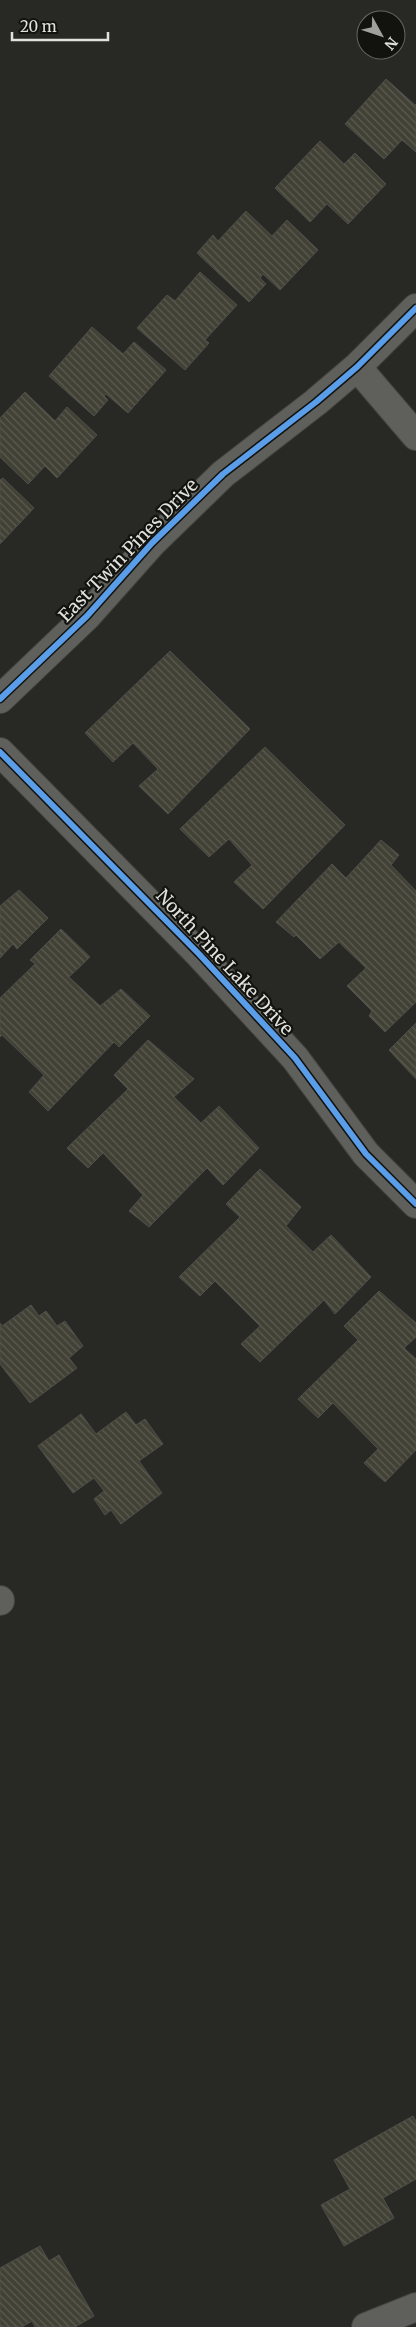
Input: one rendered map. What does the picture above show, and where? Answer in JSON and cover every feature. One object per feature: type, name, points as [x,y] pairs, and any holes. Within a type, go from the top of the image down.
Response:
[{"type":"street","name":"East Twin Pines Drive","points":[[0,699],[87,616],[152,542],[222,474],[316,402],[357,367],[416,308]]},
{"type":"street","points":[[357,367],[416,436]]},
{"type":"street","name":"North Pine Lake Drive","points":[[0,752],[200,954],[295,1058],[366,1154],[416,1204]]},
{"type":"street","points":[[366,2327],[416,2307]]},
{"type":"building","points":[[386,79],[416,104],[416,152],[402,140],[384,159],[345,124]]},
{"type":"building","points":[[320,141],[344,164],[355,153],[386,184],[348,224],[327,204],[310,222],[275,188]]},
{"type":"building","points":[[246,211],[272,236],[287,220],[318,250],[280,290],[263,274],[260,278],[266,284],[249,302],[197,253],[213,235],[218,241]]},
{"type":"building","points":[[200,272],[237,305],[205,340],[209,343],[185,370],[137,328],[167,295],[175,301]]},
{"type":"building","points":[[92,327],[123,354],[134,342],[166,370],[128,413],[106,394],[104,396],[108,400],[94,416],[49,376]]},
{"type":"building","points":[[25,392],[55,421],[67,407],[97,435],[57,478],[45,466],[28,484],[0,457],[0,418]]},
{"type":"building","points":[[3,478],[34,508],[0,544],[0,480]]},
{"type":"building","points":[[170,651],[250,729],[168,814],[139,786],[158,769],[133,743],[113,762],[85,733]]},
{"type":"building","points":[[265,747],[345,825],[263,909],[234,882],[252,865],[229,839],[209,857],[180,829]]},
{"type":"building","points":[[381,840],[399,855],[391,865],[416,891],[416,1002],[385,1032],[369,1016],[372,1011],[347,986],[366,968],[339,942],[320,959],[296,935],[294,937],[276,922],[332,864],[346,878]]},
{"type":"building","points":[[19,890],[48,918],[17,949],[13,944],[0,958],[0,906]]},
{"type":"building","points":[[61,929],[90,957],[69,977],[100,1006],[121,989],[150,1016],[119,1047],[114,1042],[48,1111],[29,1092],[44,1075],[2,1035],[0,1037],[0,998],[35,964],[30,960]]},
{"type":"building","points":[[416,1023],[416,1079],[389,1050]]},
{"type":"building","points":[[148,1040],[194,1079],[174,1097],[201,1123],[219,1106],[259,1148],[223,1185],[207,1168],[149,1227],[129,1211],[143,1195],[103,1153],[88,1168],[67,1148],[128,1089],[114,1075]]},
{"type":"building","points":[[260,1169],[301,1207],[286,1226],[313,1252],[331,1235],[371,1277],[335,1314],[324,1300],[260,1362],[241,1344],[260,1326],[215,1281],[200,1296],[179,1277],[240,1217],[226,1204]]},
{"type":"building","points":[[379,1291],[416,1323],[416,1337],[404,1348],[416,1359],[416,1450],[385,1482],[364,1463],[378,1449],[333,1403],[318,1418],[298,1399],[358,1340],[344,1326]]},
{"type":"building","points":[[31,1305],[39,1316],[46,1311],[57,1326],[65,1321],[83,1346],[69,1358],[77,1368],[30,1403],[0,1364],[0,1323],[2,1326]]},
{"type":"building","points":[[126,1412],[136,1425],[145,1419],[163,1444],[139,1461],[162,1493],[121,1524],[111,1510],[105,1515],[94,1499],[104,1491],[94,1478],[73,1493],[38,1446],[81,1414],[96,1434]]},
{"type":"building","points":[[413,2116],[416,2121],[416,2179],[383,2198],[394,2218],[344,2246],[321,2205],[350,2189],[334,2160]]},
{"type":"building","points":[[40,2246],[49,2261],[59,2255],[94,2316],[75,2327],[35,2327],[32,2321],[22,2327],[0,2327],[0,2268]]},
{"type":"cycle path","points":[[0,699],[87,616],[152,543],[223,474],[316,402],[357,367],[416,308]]},
{"type":"cycle path","points":[[0,752],[199,954],[295,1058],[366,1154],[416,1204]]}]
